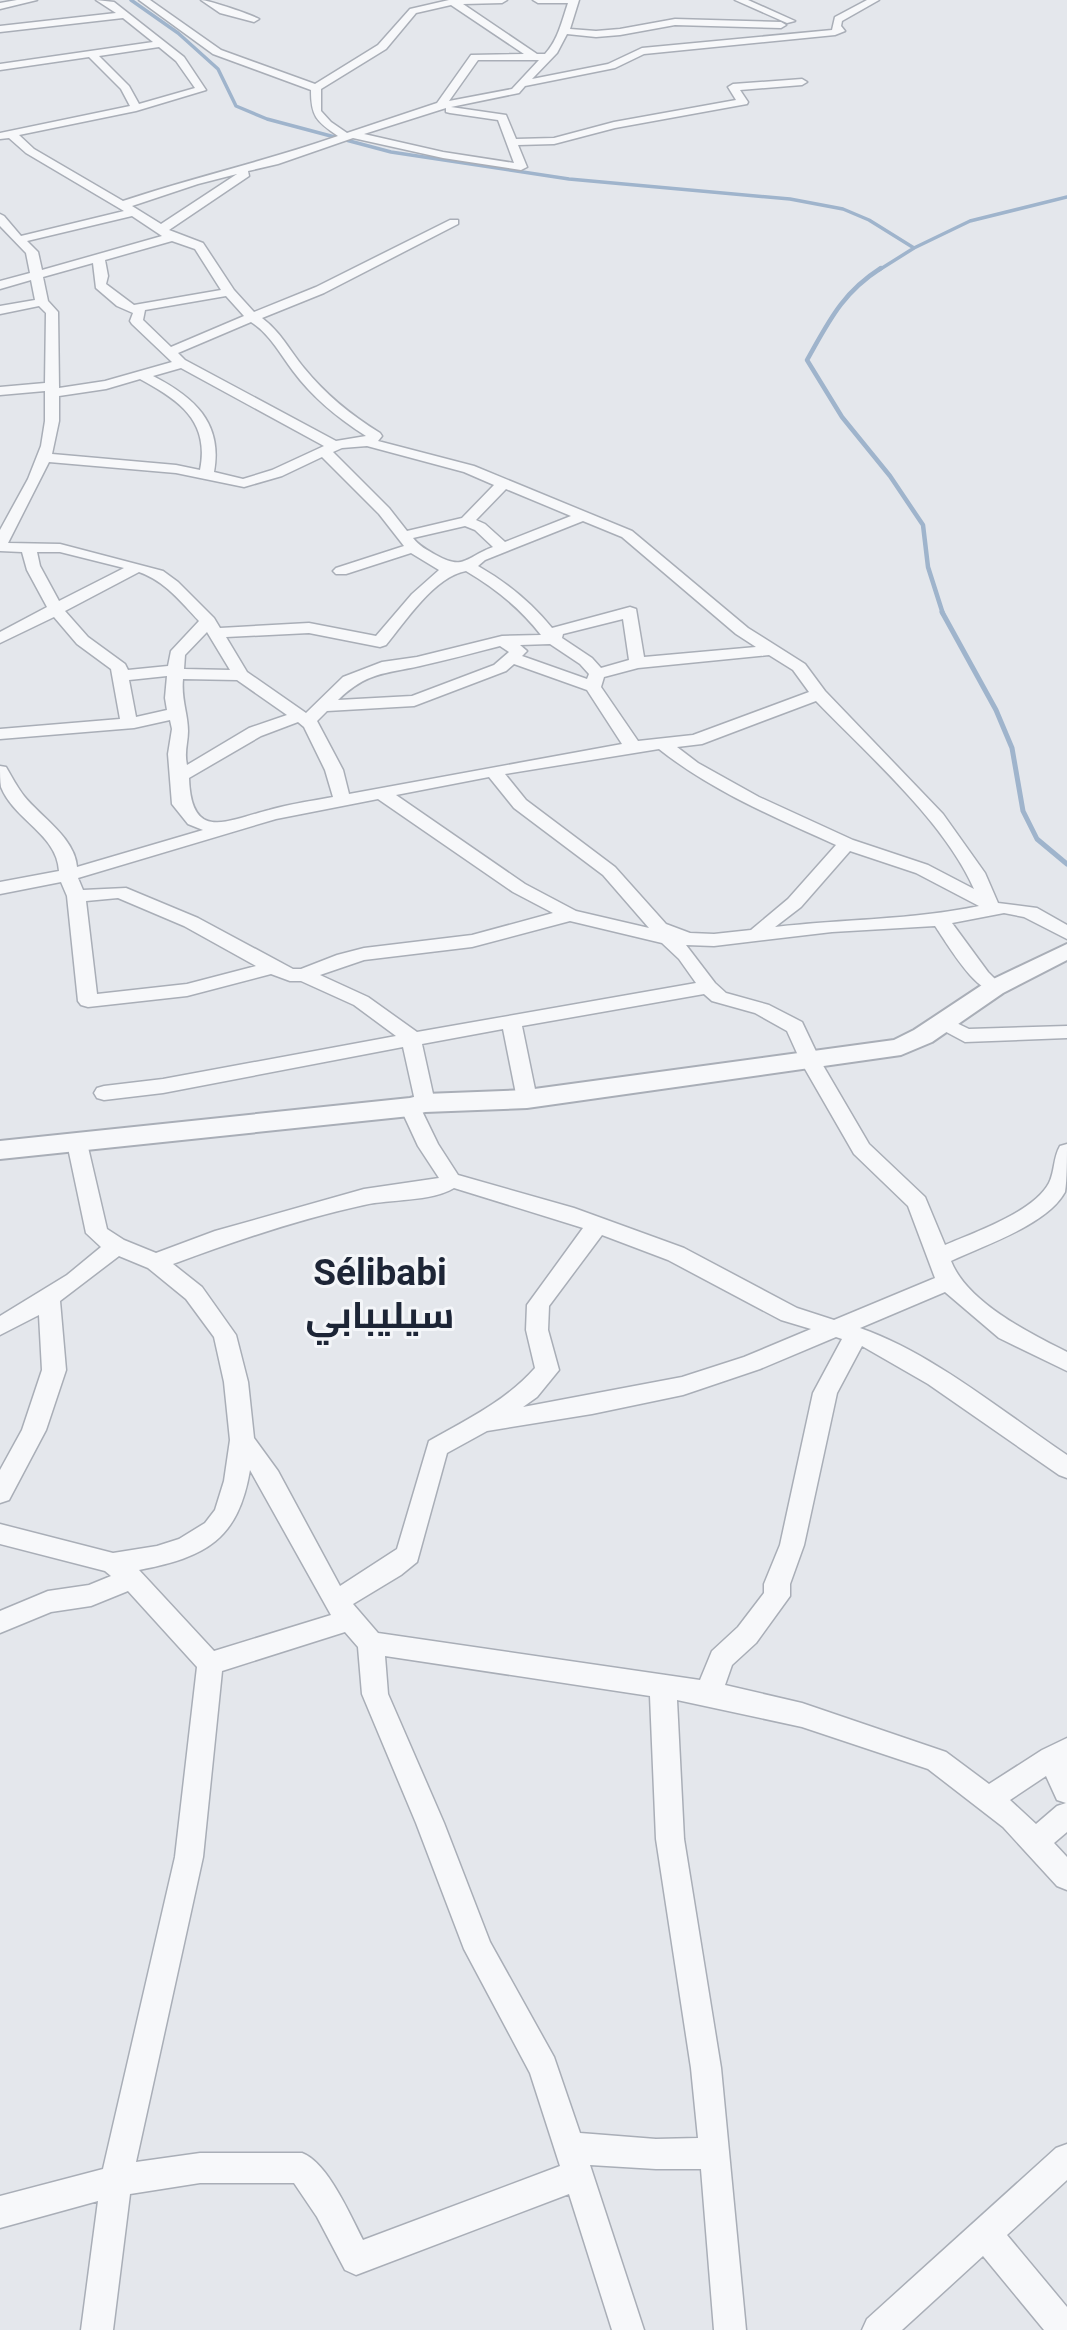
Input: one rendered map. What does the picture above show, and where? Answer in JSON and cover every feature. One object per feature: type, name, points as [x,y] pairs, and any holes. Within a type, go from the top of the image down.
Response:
[{"type":"street","points":[[0,6],[32,0]]},
{"type":"street","points":[[6,135],[136,108],[201,90],[180,59],[102,0]]},
{"type":"street","points":[[144,0],[217,52],[316,88]]},
{"type":"street","points":[[206,0],[223,11],[254,19]]},
{"type":"street","points":[[316,88],[382,47],[413,11],[452,1],[502,0]]},
{"type":"street","points":[[316,88],[316,111],[327,124],[349,136],[521,167],[512,142],[512,101],[541,57],[564,31],[572,0],[543,0]]},
{"type":"street","points":[[740,0],[790,21],[810,24],[832,33]]},
{"type":"street","points":[[123,205],[194,181],[259,165],[436,106],[512,101],[611,66],[642,51],[832,33],[840,30],[835,26],[838,19],[874,0]]},
{"type":"street","points":[[452,1],[541,57]]},
{"type":"street","points":[[0,29],[123,15]]},
{"type":"street","points":[[564,31],[596,34],[621,32],[675,22],[758,26],[810,24]]},
{"type":"street","points":[[0,67],[160,44]]},
{"type":"street","points":[[93,54],[125,88],[136,108]]},
{"type":"street","points":[[436,106],[475,57],[541,57]]},
{"type":"street","points":[[512,142],[554,141],[614,125],[743,102],[733,87],[802,82]]},
{"type":"street","points":[[436,106],[512,101]]},
{"type":"street","points":[[6,135],[167,233],[199,246],[229,292],[253,317],[267,325],[298,369],[338,414],[374,436],[367,442]]},
{"type":"street","points":[[0,285],[98,257],[111,242],[167,233],[259,165]]},
{"type":"street","points":[[18,240],[134,212]]},
{"type":"street","points":[[0,218],[32,252],[42,302],[52,312],[52,421],[48,446],[35,479],[0,542],[60,548],[138,566],[158,574],[173,585],[212,627],[241,675],[311,724],[334,770],[342,800]]},
{"type":"street","points":[[168,353],[320,290],[454,222]]},
{"type":"street","points":[[89,223],[111,242]]},
{"type":"street","points":[[98,257],[102,276],[100,285],[131,309],[140,312],[136,321],[168,353],[330,449],[408,542],[449,569]]},
{"type":"street","points":[[131,309],[229,292]]},
{"type":"street","points":[[0,310],[42,302]]},
{"type":"street","points":[[0,391],[106,385],[182,363]]},
{"type":"street","points":[[140,374],[163,385],[198,412],[208,437],[210,463],[206,475]]},
{"type":"street","points":[[42,457],[151,466],[244,483],[277,473],[330,449],[367,442],[470,469],[626,534],[742,631],[799,667],[819,694],[937,818],[976,873],[990,906]]},
{"type":"street","points":[[341,570],[467,521],[503,484]]},
{"type":"street","points":[[380,642],[417,597],[449,569],[468,566],[480,557],[581,517]]},
{"type":"street","points":[[467,521],[480,527],[503,548]]},
{"type":"street","points":[[29,547],[29,562],[54,609],[71,631],[93,651],[119,667],[129,723]]},
{"type":"street","points":[[0,638],[138,566]]},
{"type":"street","points":[[468,566],[509,593],[533,614],[553,639],[586,661],[633,747]]},
{"type":"street","points":[[553,639],[558,631],[630,612],[637,663]]},
{"type":"street","points":[[220,830],[194,820],[181,804],[176,754],[180,729],[173,698],[177,654],[212,627],[309,628],[391,646],[398,664]]},
{"type":"street","points":[[180,776],[255,732],[303,719],[323,706],[349,680],[398,664],[417,663],[502,640],[553,639]]},
{"type":"street","points":[[323,706],[414,701],[500,668],[519,651],[502,640]]},
{"type":"street","points":[[512,658],[595,680],[637,663],[772,650]]},
{"type":"street","points":[[121,677],[175,672],[241,675]]},
{"type":"street","points":[[0,888],[68,875],[272,814],[493,771],[633,747],[696,740],[732,729],[819,694]]},
{"type":"street","points":[[0,734],[129,723],[176,713]]},
{"type":"street","points":[[664,745],[692,767],[753,801],[847,844],[922,869],[990,906]]},
{"type":"street","points":[[0,771],[16,798],[50,833],[67,859],[68,875],[76,896],[88,1001],[187,990],[273,967]]},
{"type":"street","points":[[493,771],[520,804],[609,871],[653,930],[669,939],[686,955],[708,987],[719,997],[762,1009],[795,1027],[811,1062],[861,1149],[917,1202],[948,1282],[1007,1332],[1067,1362]]},
{"type":"street","points":[[0,1150],[417,1105],[527,1099],[811,1062],[901,1046],[944,1023],[994,988],[1065,951],[1030,912],[990,906],[940,920],[832,926],[714,940],[687,939],[570,915],[519,888],[380,792]]},
{"type":"street","points":[[755,937],[760,929],[797,899],[821,869],[847,844]]},
{"type":"street","points":[[76,896],[120,891],[191,922],[290,975],[304,975],[361,1001],[414,1039]]},
{"type":"street","points":[[304,975],[321,965],[473,940],[570,915]]},
{"type":"street","points":[[940,920],[981,976],[994,988]]},
{"type":"street","points":[[686,955],[714,940]]},
{"type":"street","points":[[104,1093],[177,1084],[708,987]]},
{"type":"street","points":[[511,1022],[527,1099]]},
{"type":"street","points":[[944,1023],[965,1036],[1067,1032]]},
{"type":"street","points":[[414,1039],[412,1044],[416,1054],[417,1105],[428,1146],[451,1180],[597,1225],[688,1259],[789,1314],[845,1331],[936,1378],[1067,1468]]},
{"type":"street","points":[[0,1622],[48,1602],[91,1595],[123,1571],[188,1545],[214,1528],[222,1521],[233,1490],[242,1440],[236,1382],[225,1335],[194,1293],[156,1262],[116,1246],[97,1233],[77,1143]]},
{"type":"street","points":[[939,1256],[1021,1217],[1048,1201],[1060,1184],[1067,1151]]},
{"type":"street","points":[[156,1262],[223,1237],[363,1197],[441,1186],[451,1180]]},
{"type":"street","points":[[210,1664],[342,1611],[408,1555],[437,1448],[482,1423],[529,1391],[547,1370],[537,1330],[538,1306],[597,1225]]},
{"type":"street","points":[[0,1327],[49,1298],[99,1263],[116,1246]]},
{"type":"street","points":[[482,1423],[593,1405],[683,1386],[845,1331],[948,1282]]},
{"type":"street","points":[[0,1493],[34,1430],[54,1370],[49,1298]]},
{"type":"street","points":[[709,1693],[721,1659],[747,1635],[777,1596],[777,1584],[792,1545],[825,1394],[845,1331]]},
{"type":"street","points":[[242,1440],[269,1478],[342,1611],[371,1643],[375,1694],[430,1823],[478,1949],[543,2067],[628,2330]]},
{"type":"street","points":[[0,1534],[123,1571],[210,1664],[189,1857],[116,2180],[97,2330]]},
{"type":"street","points":[[371,1643],[709,1693],[802,1715],[937,1760],[1013,1818],[1067,1877]]},
{"type":"street","points":[[663,1686],[670,1839],[706,2068],[730,2330]]},
{"type":"street","points":[[988,1800],[1059,1754],[1067,1791]]},
{"type":"street","points":[[1035,1842],[1067,1815]]},
{"type":"street","points":[[0,2212],[116,2180],[200,2168],[302,2168],[328,2206],[356,2259],[573,2162],[656,2154],[715,2153]]},
{"type":"street","points":[[878,2330],[1067,2159]]},
{"type":"street","points":[[985,2233],[1065,2330]]},
{"type":"waterway","points":[[131,0],[178,33],[218,69],[236,106],[267,119],[391,152],[569,179],[790,199],[843,209],[869,220],[914,248]]},
{"type":"waterway","points":[[914,248],[970,221],[1067,197]]},
{"type":"waterway","points":[[879,270],[914,248]]},
{"type":"waterway","points":[[881,268],[846,298],[807,360],[842,417],[890,476],[923,525],[928,567],[943,614]]},
{"type":"waterway","points":[[943,614],[996,710],[1012,748],[1023,811],[1037,839],[1067,864]]},
{"type":"district","name":"Sélibabi سيليبابي","points":[[380,1294]]}]
